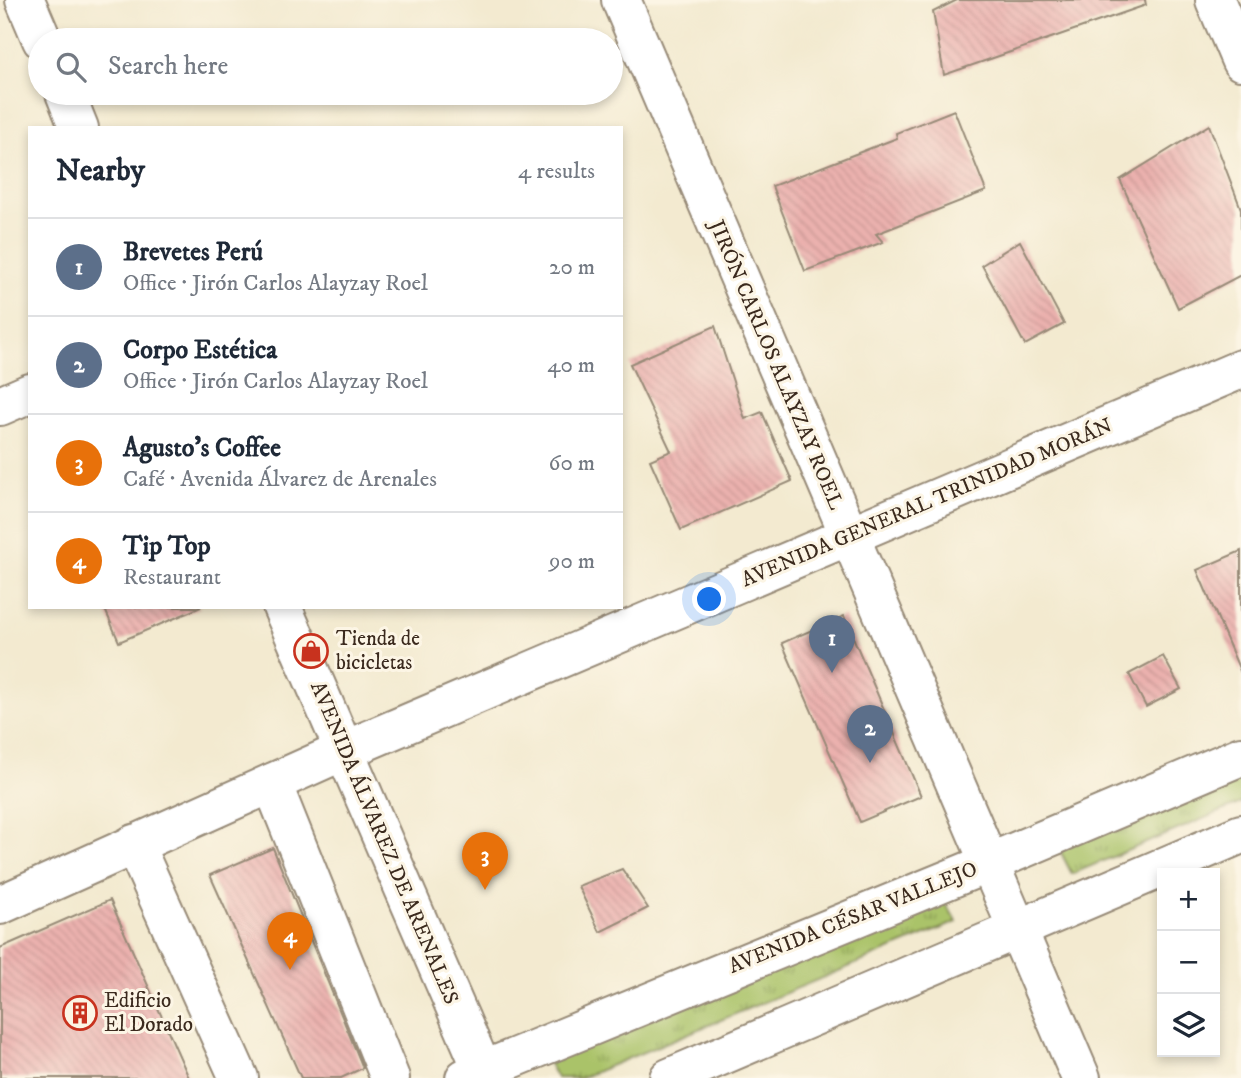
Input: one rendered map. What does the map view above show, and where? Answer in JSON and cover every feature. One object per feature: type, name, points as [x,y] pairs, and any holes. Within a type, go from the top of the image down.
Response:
[{"type":"street","points":[[25,0],[37,28]]},
{"type":"street","name":"JIRÓN CARLOS ALAYZAY ROEL","points":[[621,0],[1081,1078]]},
{"type":"street","points":[[1215,0],[1241,61]]},
{"type":"street","points":[[70,105],[78,126]]},
{"type":"street","name":"AVENIDA GENERAL TRINIDAD MORÁN","points":[[0,905],[343,751],[1241,369]]},
{"type":"street","points":[[0,406],[28,394]]},
{"type":"street","name":"AVENIDA ÁLVAREZ DE ARENALES","points":[[283,609],[478,1075]]},
{"type":"street","name":"AVENIDA CÉSAR VALLEJO","points":[[478,1075],[1241,756]]},
{"type":"street","points":[[272,783],[390,1078]]},
{"type":"street","points":[[669,1078],[1241,834]]},
{"type":"street","points":[[134,844],[239,1078]]},
{"type":"green space","points":[[1241,764],[1241,803],[1072,874],[1056,843]]},
{"type":"green space","points":[[944,901],[957,922],[581,1078],[557,1078],[547,1060]]},
{"type":"building","points":[[957,0],[1145,0],[1146,5],[944,75],[933,12]]},
{"type":"building","points":[[954,110],[986,191],[876,234],[883,242],[805,271],[772,186],[897,138],[896,133]]},
{"type":"building","points":[[1209,125],[1241,209],[1241,275],[1178,308],[1120,180]]},
{"type":"building","points":[[1020,241],[1064,324],[1025,345],[982,265]]},
{"type":"building","points":[[715,326],[745,419],[762,412],[792,481],[681,530],[650,460],[671,451],[630,364]]},
{"type":"building","points":[[1241,551],[1241,673],[1197,570]]},
{"type":"building","points":[[105,609],[196,609],[119,642]]},
{"type":"building","points":[[844,616],[921,796],[860,822],[782,643]]},
{"type":"building","points":[[1163,656],[1181,689],[1146,707],[1129,674]]},
{"type":"building","points":[[273,848],[363,1068],[341,1078],[301,1078],[210,875]]},
{"type":"building","points":[[622,869],[648,908],[600,932],[578,886]]},
{"type":"building","name":"Edificio El Dorado","points":[[110,900],[189,1078],[0,1078],[0,948]]},
{"type":"place","name":"Tienda de bicicletas","points":[[311,651]]},
{"type":"place","name":"Brevetes Perú","points":[[832,673]]},
{"type":"place","name":"Corpo Estética","points":[[870,763]]},
{"type":"place","name":"Agusto's Coffee","points":[[485,890]]},
{"type":"place","name":"Tip Top","points":[[290,970]]},
{"type":"place","name":"Edificio El Dorado","points":[[80,1013]]}]
